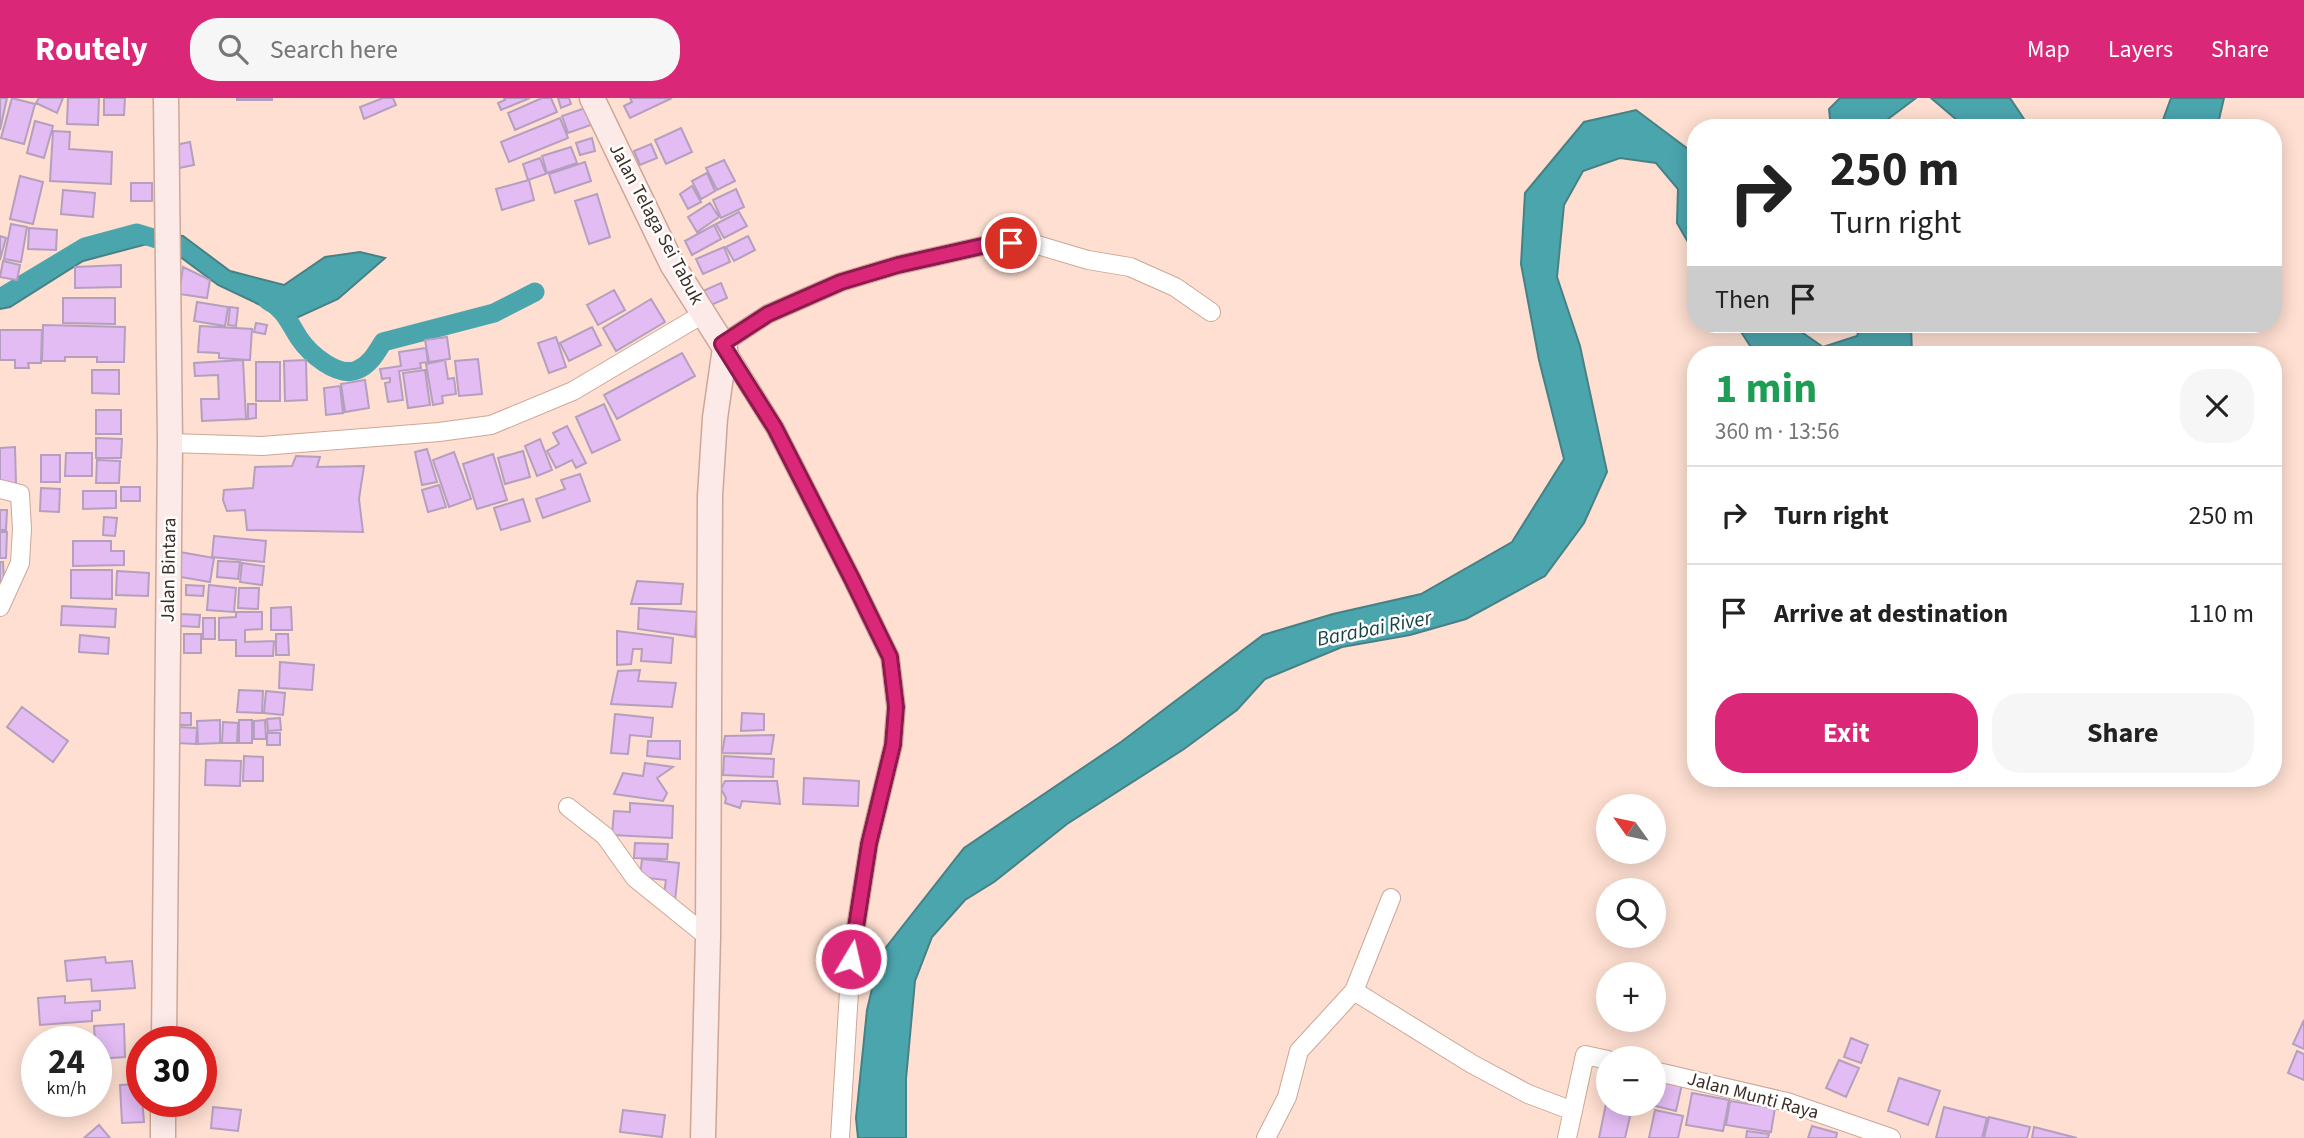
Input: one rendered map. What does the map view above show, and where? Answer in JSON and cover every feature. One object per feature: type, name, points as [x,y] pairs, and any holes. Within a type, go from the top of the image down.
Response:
[{"type":"main road","name":"Jalan Bintara","points":[[164,1026],[170,443],[166,98]]},
{"type":"main road","name":"Jalan Telaga Sei Tabuk","points":[[592,98],[672,264],[723,346]]},
{"type":"main road","points":[[703,1138],[708,937],[710,496],[723,346]]},
{"type":"main road","points":[[163,1117],[163,1138]]},
{"type":"street","points":[[840,1138],[851,959],[869,844],[893,745],[896,707],[890,657],[775,428],[723,346],[768,314],[841,282],[898,265],[991,244],[1031,243],[1088,260],[1130,267],[1175,287],[1211,312]]},
{"type":"street","points":[[170,443],[262,446],[439,432],[491,425],[573,391],[703,314]]},
{"type":"street","points":[[0,489],[20,494],[22,529],[20,563],[0,607]]},
{"type":"street","points":[[568,807],[606,836],[635,878],[708,937]]},
{"type":"street","points":[[1266,1138],[1287,1097],[1299,1052],[1353,991],[1391,898]]},
{"type":"street","points":[[1353,991],[1472,1064],[1528,1094],[1573,1111]]},
{"type":"street","points":[[1567,1138],[1585,1055],[1596,1057]]},
{"type":"street","name":"Jalan Munti Raya","points":[[1666,1074],[1787,1102],[1891,1138]]},
{"type":"water","points":[[1840,98],[1916,98],[1888,119],[1830,119],[1829,109]]},
{"type":"water","points":[[1931,98],[2010,98],[2024,119],[1956,119]]},
{"type":"water","points":[[2171,98],[2224,98],[2219,119],[2163,119]]},
{"type":"water","name":"Barabai River","points":[[1636,110],[1687,148],[1687,240],[1677,223],[1678,189],[1656,163],[1620,158],[1583,171],[1564,205],[1557,277],[1580,346],[1607,472],[1584,523],[1545,576],[1466,619],[1410,635],[1342,647],[1265,679],[1237,710],[1184,749],[1067,824],[994,882],[965,900],[932,937],[915,981],[906,1079],[906,1138],[858,1138],[856,1118],[867,1010],[880,955],[964,848],[1121,742],[1263,635],[1333,614],[1421,594],[1512,542],[1564,459],[1539,360],[1521,264],[1525,193],[1584,122]]},
{"type":"water","points":[[137,233],[183,236],[230,271],[284,285],[325,257],[360,252],[385,258],[338,299],[292,320],[218,285],[179,256],[147,244],[83,261],[10,307],[0,309],[0,298],[11,295],[52,266],[87,250]]},
{"type":"water","points":[[1742,333],[1803,333],[1822,346],[1750,346]]},
{"type":"water","points":[[1858,333],[1911,333],[1912,346],[1826,346],[1857,336]]},
{"type":"building","points":[[0,98],[7,98],[0,130]]},
{"type":"building","points":[[12,98],[35,104],[24,144],[1,138]]},
{"type":"building","points":[[39,98],[63,98],[57,113],[36,103]]},
{"type":"building","points":[[68,98],[99,98],[98,125],[67,124]]},
{"type":"building","points":[[104,98],[125,98],[124,115],[104,115]]},
{"type":"building","points":[[272,98],[272,100],[237,100]]},
{"type":"building","points":[[383,98],[393,98],[396,105],[364,119],[360,107]]},
{"type":"building","points":[[504,98],[530,98],[501,110],[498,103],[505,100]]},
{"type":"building","points":[[542,98],[551,98],[557,112],[515,130],[508,113]]},
{"type":"building","points":[[558,98],[569,98],[571,104],[561,108]]},
{"type":"building","points":[[630,98],[672,98],[630,118],[624,106],[632,102]]},
{"type":"building","points":[[585,108],[591,125],[568,133],[562,116]]},
{"type":"building","points":[[560,118],[568,138],[509,162],[501,142]]},
{"type":"building","points":[[35,121],[53,126],[44,158],[27,153]]},
{"type":"building","points":[[681,128],[692,152],[666,164],[655,140]]},
{"type":"building","points":[[53,131],[70,132],[69,149],[112,152],[111,184],[50,181]]},
{"type":"building","points":[[592,138],[595,151],[580,155],[576,143]]},
{"type":"building","points":[[190,142],[194,165],[179,168],[175,145]]},
{"type":"building","points":[[651,144],[657,158],[640,165],[634,151]]},
{"type":"building","points":[[571,147],[577,163],[547,173],[542,156]]},
{"type":"building","points":[[540,158],[546,174],[528,180],[523,164]]},
{"type":"building","points":[[724,160],[735,181],[717,190],[706,168]]},
{"type":"building","points":[[585,162],[591,181],[555,193],[549,174]]},
{"type":"building","points":[[707,173],[715,191],[701,199],[692,181]]},
{"type":"building","points":[[20,176],[43,182],[33,224],[10,219]]},
{"type":"building","points":[[529,180],[534,200],[502,210],[496,189]]},
{"type":"building","points":[[131,183],[152,183],[152,201],[131,201]]},
{"type":"building","points":[[692,186],[701,202],[688,209],[680,194]]},
{"type":"building","points":[[736,189],[744,207],[721,218],[713,200]]},
{"type":"building","points":[[63,190],[95,193],[93,217],[61,214]]},
{"type":"building","points":[[597,194],[610,237],[589,244],[575,201]]},
{"type":"building","points":[[710,203],[719,217],[697,232],[688,217]]},
{"type":"building","points":[[739,212],[747,226],[724,238],[716,224]]},
{"type":"building","points":[[11,224],[27,227],[21,262],[4,259]]},
{"type":"building","points":[[714,225],[721,239],[692,255],[685,241]]},
{"type":"building","points":[[29,228],[57,230],[56,250],[28,249]]},
{"type":"building","points":[[0,236],[6,238],[0,260]]},
{"type":"building","points":[[748,236],[755,250],[734,261],[726,247]]},
{"type":"building","points":[[724,247],[730,262],[703,274],[696,259]]},
{"type":"building","points":[[3,261],[20,265],[17,280],[0,277]]},
{"type":"building","points":[[121,265],[121,287],[75,288],[75,267]]},
{"type":"building","points":[[183,267],[210,280],[207,298],[179,294]]},
{"type":"building","points":[[721,283],[727,298],[709,306],[703,291]]},
{"type":"building","points":[[614,290],[625,310],[598,325],[587,305]]},
{"type":"building","points":[[63,298],[115,298],[115,324],[63,323]]},
{"type":"building","points":[[651,299],[665,322],[616,351],[603,328]]},
{"type":"building","points":[[197,302],[228,307],[225,326],[194,321]]},
{"type":"building","points":[[230,307],[238,308],[236,326],[228,325]]},
{"type":"building","points":[[256,323],[267,325],[265,334],[254,332]]},
{"type":"building","points":[[43,325],[125,327],[124,362],[97,362],[97,357],[65,357],[65,361],[42,361]]},
{"type":"building","points":[[200,326],[252,329],[250,360],[219,358],[219,353],[198,352]]},
{"type":"building","points":[[592,327],[601,345],[569,361],[560,343]]},
{"type":"building","points":[[0,330],[42,330],[41,363],[28,363],[29,368],[15,368],[15,360],[0,360]]},
{"type":"building","points":[[447,337],[450,359],[429,362],[425,340]]},
{"type":"building","points":[[556,337],[566,367],[549,373],[538,343]]},
{"type":"building","points":[[426,348],[428,362],[420,363],[421,368],[399,371],[403,400],[388,402],[385,383],[390,382],[390,378],[382,379],[380,369],[401,366],[399,352]]},
{"type":"building","points":[[682,353],[695,376],[617,419],[604,395]]},
{"type":"building","points":[[478,359],[482,394],[459,396],[455,361]]},
{"type":"building","points":[[243,360],[246,419],[202,421],[201,399],[219,399],[218,375],[195,376],[194,363]]},
{"type":"building","points":[[306,360],[307,400],[285,401],[284,361]]},
{"type":"building","points":[[445,360],[448,379],[454,378],[456,394],[442,396],[443,403],[433,405],[426,364]]},
{"type":"building","points":[[256,362],[280,362],[280,401],[256,401]]},
{"type":"building","points":[[92,370],[119,370],[119,394],[92,393]]},
{"type":"building","points":[[425,370],[430,405],[408,408],[403,373]]},
{"type":"building","points":[[365,380],[369,408],[345,412],[341,384]]},
{"type":"building","points":[[340,386],[343,413],[326,415],[324,388]]},
{"type":"building","points":[[248,404],[256,404],[256,418],[248,419]]},
{"type":"building","points":[[604,404],[620,440],[592,453],[576,417]]},
{"type":"building","points":[[96,410],[121,410],[121,434],[96,434]]},
{"type":"building","points":[[567,426],[586,463],[576,468],[572,460],[556,468],[547,451],[559,444],[553,433]]},
{"type":"building","points":[[96,438],[122,439],[121,458],[96,458]]},
{"type":"building","points":[[540,439],[552,470],[537,476],[525,446]]},
{"type":"building","points":[[15,447],[16,483],[0,484],[0,448]]},
{"type":"building","points":[[427,449],[437,482],[422,485],[415,452]]},
{"type":"building","points":[[523,451],[530,477],[505,484],[498,458]]},
{"type":"building","points":[[454,452],[471,499],[449,507],[433,460]]},
{"type":"building","points":[[66,453],[92,453],[92,476],[65,476]]},
{"type":"building","points":[[493,454],[507,500],[477,509],[463,464]]},
{"type":"building","points":[[41,455],[60,455],[60,482],[41,482]]},
{"type":"building","points":[[296,456],[320,457],[317,467],[364,466],[359,499],[363,532],[247,530],[245,510],[227,511],[223,500],[224,490],[253,488],[255,467],[292,466]]},
{"type":"building","points":[[97,460],[120,461],[119,483],[96,483]]},
{"type":"building","points":[[580,474],[590,501],[543,518],[536,499],[565,489],[561,480]]},
{"type":"building","points":[[439,485],[446,507],[428,512],[422,490]]},
{"type":"building","points":[[121,487],[140,487],[140,501],[121,501]]},
{"type":"building","points":[[41,488],[60,489],[59,512],[40,511]]},
{"type":"building","points":[[83,491],[116,491],[116,508],[83,509]]},
{"type":"building","points":[[523,499],[530,521],[501,530],[494,508]]},
{"type":"building","points":[[0,510],[7,510],[6,530],[0,530]]},
{"type":"building","points":[[104,517],[117,518],[115,536],[103,535]]},
{"type":"building","points":[[0,532],[7,532],[6,558],[0,558]]},
{"type":"building","points":[[214,536],[266,541],[264,562],[212,557]]},
{"type":"building","points":[[73,541],[111,541],[111,551],[124,551],[124,565],[73,566]]},
{"type":"building","points":[[180,552],[214,558],[210,582],[175,576]]},
{"type":"building","points":[[218,561],[240,562],[238,579],[217,577]]},
{"type":"building","points":[[0,562],[3,562],[4,581],[0,581]]},
{"type":"building","points":[[242,563],[264,566],[262,585],[240,582]]},
{"type":"building","points":[[71,570],[112,570],[112,599],[71,598]]},
{"type":"building","points":[[117,571],[149,573],[148,596],[116,595]]},
{"type":"building","points":[[637,581],[683,584],[681,604],[631,604]]},
{"type":"building","points":[[186,585],[204,586],[203,596],[186,595]]},
{"type":"building","points":[[209,585],[236,588],[234,612],[207,610]]},
{"type":"building","points":[[239,588],[259,588],[258,609],[238,608]]},
{"type":"building","points":[[62,606],[116,609],[115,627],[61,625]]},
{"type":"building","points":[[291,607],[292,630],[271,630],[271,608]]},
{"type":"building","points":[[639,608],[697,612],[695,637],[638,629]]},
{"type":"building","points":[[236,612],[262,612],[262,629],[245,630],[245,642],[274,641],[273,656],[236,656],[236,640],[219,640],[219,618],[236,617]]},
{"type":"building","points":[[181,614],[200,615],[199,627],[180,626]]},
{"type":"building","points":[[203,618],[215,618],[215,639],[203,639]]},
{"type":"building","points":[[617,631],[673,638],[671,663],[641,661],[642,649],[633,649],[631,664],[617,665]]},
{"type":"building","points":[[184,634],[201,634],[201,653],[184,653]]},
{"type":"building","points":[[276,634],[288,634],[289,655],[276,655]]},
{"type":"building","points":[[80,635],[109,638],[108,654],[79,652]]},
{"type":"building","points":[[280,662],[314,665],[312,690],[279,688]]},
{"type":"building","points":[[640,670],[638,681],[676,683],[672,707],[611,704],[618,671]]},
{"type":"building","points":[[239,690],[263,691],[262,713],[237,712]]},
{"type":"building","points":[[266,691],[285,693],[283,715],[264,713]]},
{"type":"building","points":[[22,707],[68,741],[53,762],[7,727]]},
{"type":"building","points":[[178,713],[191,713],[191,725],[178,725]]},
{"type":"building","points":[[742,713],[764,714],[764,730],[741,731]]},
{"type":"building","points":[[615,714],[653,718],[651,737],[630,735],[628,754],[611,753]]},
{"type":"building","points":[[280,718],[281,730],[268,731],[267,719]]},
{"type":"building","points":[[220,720],[220,743],[198,744],[197,721]]},
{"type":"building","points":[[239,720],[252,720],[252,743],[239,743]]},
{"type":"building","points":[[265,720],[266,739],[254,739],[254,721]]},
{"type":"building","points":[[223,722],[238,723],[237,743],[222,743]]},
{"type":"building","points":[[177,727],[197,728],[196,744],[177,743]]},
{"type":"building","points":[[267,733],[280,733],[280,745],[267,745]]},
{"type":"building","points":[[774,735],[771,754],[722,753],[725,736]]},
{"type":"building","points":[[648,741],[680,741],[680,759],[647,756]]},
{"type":"building","points":[[244,756],[263,757],[263,781],[243,781]]},
{"type":"building","points":[[724,756],[774,759],[773,777],[723,775]]},
{"type":"building","points":[[206,760],[241,761],[240,786],[205,785]]},
{"type":"building","points":[[645,763],[673,767],[657,778],[667,793],[663,801],[614,794],[623,773],[643,776]]},
{"type":"building","points":[[804,778],[859,781],[858,806],[803,804]]},
{"type":"building","points":[[725,781],[777,781],[780,804],[742,801],[740,808],[725,803],[726,798],[721,789]]},
{"type":"building","points":[[630,803],[673,806],[672,838],[612,835],[614,811],[630,812]]},
{"type":"building","points":[[635,843],[668,844],[667,859],[634,858]]},
{"type":"building","points":[[642,859],[679,863],[675,901],[663,900],[666,880],[640,877]]},
{"type":"building","points":[[105,957],[106,963],[132,961],[135,988],[92,991],[91,979],[67,981],[65,961]]},
{"type":"building","points":[[65,996],[65,1003],[100,1001],[100,1010],[92,1011],[92,1021],[40,1025],[38,998]]},
{"type":"building","points":[[2304,1020],[2304,1049],[2293,1044]]},
{"type":"building","points":[[124,1024],[125,1057],[112,1058],[112,1026],[94,1026]]},
{"type":"building","points":[[1851,1038],[1868,1045],[1861,1063],[1844,1057]]},
{"type":"building","points":[[2297,1051],[2304,1054],[2304,1080],[2288,1073]]},
{"type":"building","points":[[1839,1060],[1859,1068],[1846,1097],[1826,1088]]},
{"type":"building","points":[[1899,1078],[1940,1091],[1928,1125],[1888,1111]]},
{"type":"building","points":[[1666,1081],[1682,1084],[1676,1111],[1666,1109]]},
{"type":"building","points":[[120,1085],[126,1085],[126,1117],[144,1117],[144,1122],[122,1123]]},
{"type":"building","points":[[1692,1093],[1729,1100],[1723,1131],[1686,1125]]},
{"type":"building","points":[[1730,1101],[1775,1108],[1771,1132],[1726,1125]]},
{"type":"building","points":[[217,1107],[241,1110],[238,1131],[211,1128],[212,1117],[217,1117]]},
{"type":"building","points":[[1944,1107],[1987,1118],[1982,1138],[1936,1138]]},
{"type":"building","points":[[623,1110],[665,1115],[662,1137],[620,1132]]},
{"type":"building","points":[[1666,1112],[1683,1116],[1678,1138],[1649,1138],[1654,1116],[1666,1116]]},
{"type":"building","points":[[1604,1116],[1630,1116],[1625,1138],[1599,1138]]},
{"type":"building","points":[[1989,1117],[2030,1127],[2027,1138],[1984,1138]]},
{"type":"building","points":[[99,1125],[110,1138],[84,1138]]},
{"type":"building","points":[[1812,1126],[1837,1133],[1836,1138],[1808,1138]]},
{"type":"building","points":[[2034,1127],[2077,1138],[2032,1138]]},
{"type":"building","points":[[1747,1131],[1769,1134],[1768,1138],[1746,1138]]},
{"type":"waterway","points":[[0,298],[85,247],[137,233],[160,240]]},
{"type":"waterway","points":[[268,301],[283,312],[316,357],[332,367],[349,372],[366,365],[383,342],[494,313],[535,292]]},
{"type":"route","points":[[851,959],[869,844],[893,745],[896,707],[890,657],[775,428],[722,344],[768,314],[841,282],[898,265],[991,244],[1011,243]]}]
